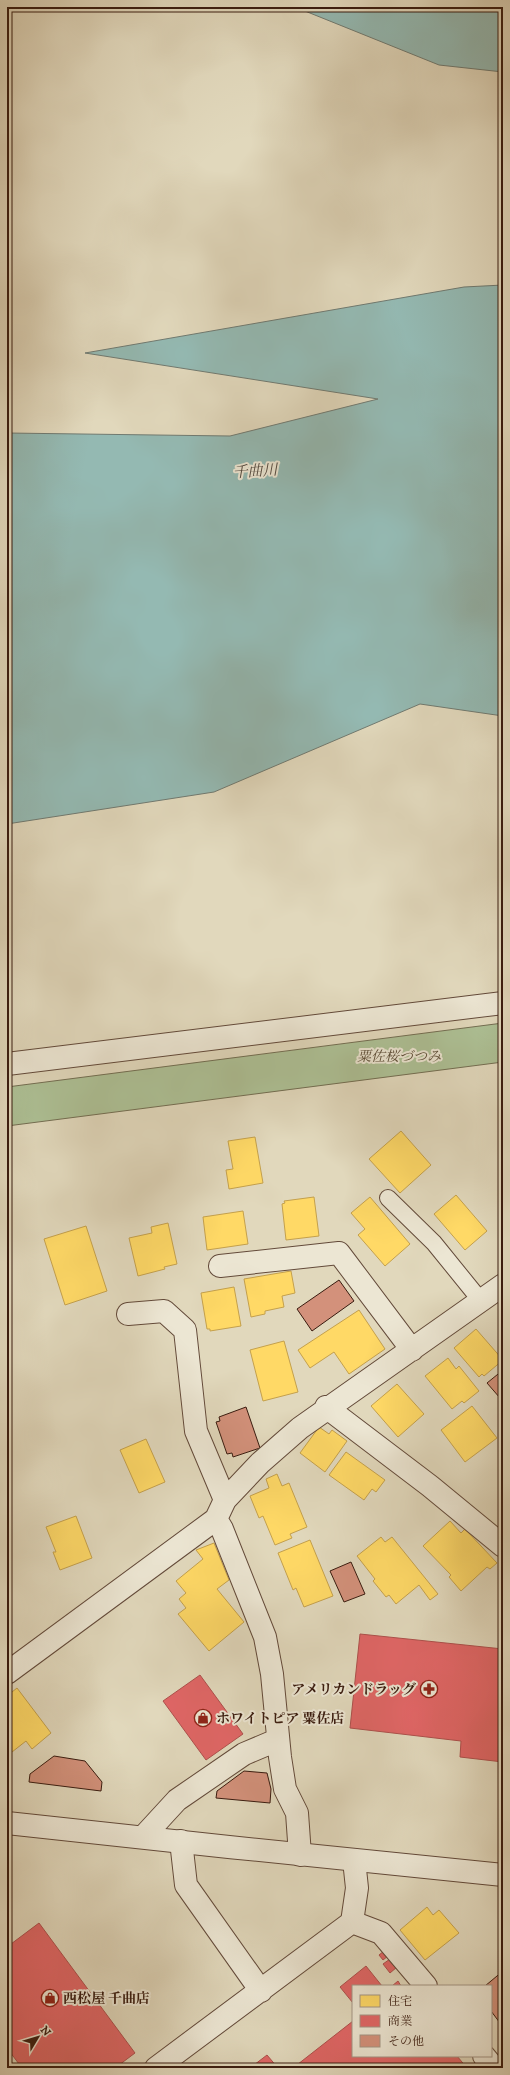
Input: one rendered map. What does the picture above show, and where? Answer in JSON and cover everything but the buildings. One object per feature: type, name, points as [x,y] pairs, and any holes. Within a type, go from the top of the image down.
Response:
[{"type":"street","points":[[7,1064],[503,1003]]},
{"type":"street","points":[[220,1266],[338,1253],[412,1350]]},
{"type":"street","points":[[7,1673],[220,1510],[260,1463],[326,1407],[412,1350],[503,1286]]},
{"type":"street","points":[[128,1314],[164,1311],[185,1330],[196,1431],[220,1510],[222,1529],[265,1637],[272,1674],[277,1740],[285,1789],[297,1812],[300,1855]]},
{"type":"street","points":[[326,1407],[430,1486],[503,1546]]},
{"type":"street","points":[[143,1837],[178,1800],[244,1754],[277,1740]]},
{"type":"street","points":[[7,1823],[300,1855],[503,1875]]},
{"type":"street","points":[[181,1841],[186,1885],[261,1991]]},
{"type":"street","points":[[156,2068],[352,1922],[357,1888],[354,1860]]},
{"type":"street","points":[[352,1922],[381,1933],[425,1985]]},
{"type":"street","points":[[485,2057],[494,2068]]},
{"type":"lane","points":[[388,1198],[434,1243],[482,1301]]},
{"type":"green space","name":"粟佐桜づつみ","points":[[503,1023],[503,1062],[7,1126],[7,1087]]},
{"type":"water","points":[[295,7],[503,7],[503,72],[439,65]]},
{"type":"water","name":"千曲川","points":[[503,285],[503,716],[420,704],[214,792],[7,824],[7,433],[230,436],[378,399],[85,353],[464,287]]},
{"type":"place","name":"アメリカンドラッグ","points":[[429,1689]]},
{"type":"place","name":"ホワイトピア 粟佐店","points":[[203,1718]]},
{"type":"place","name":"西松屋 千曲店","points":[[50,1998]]}]
